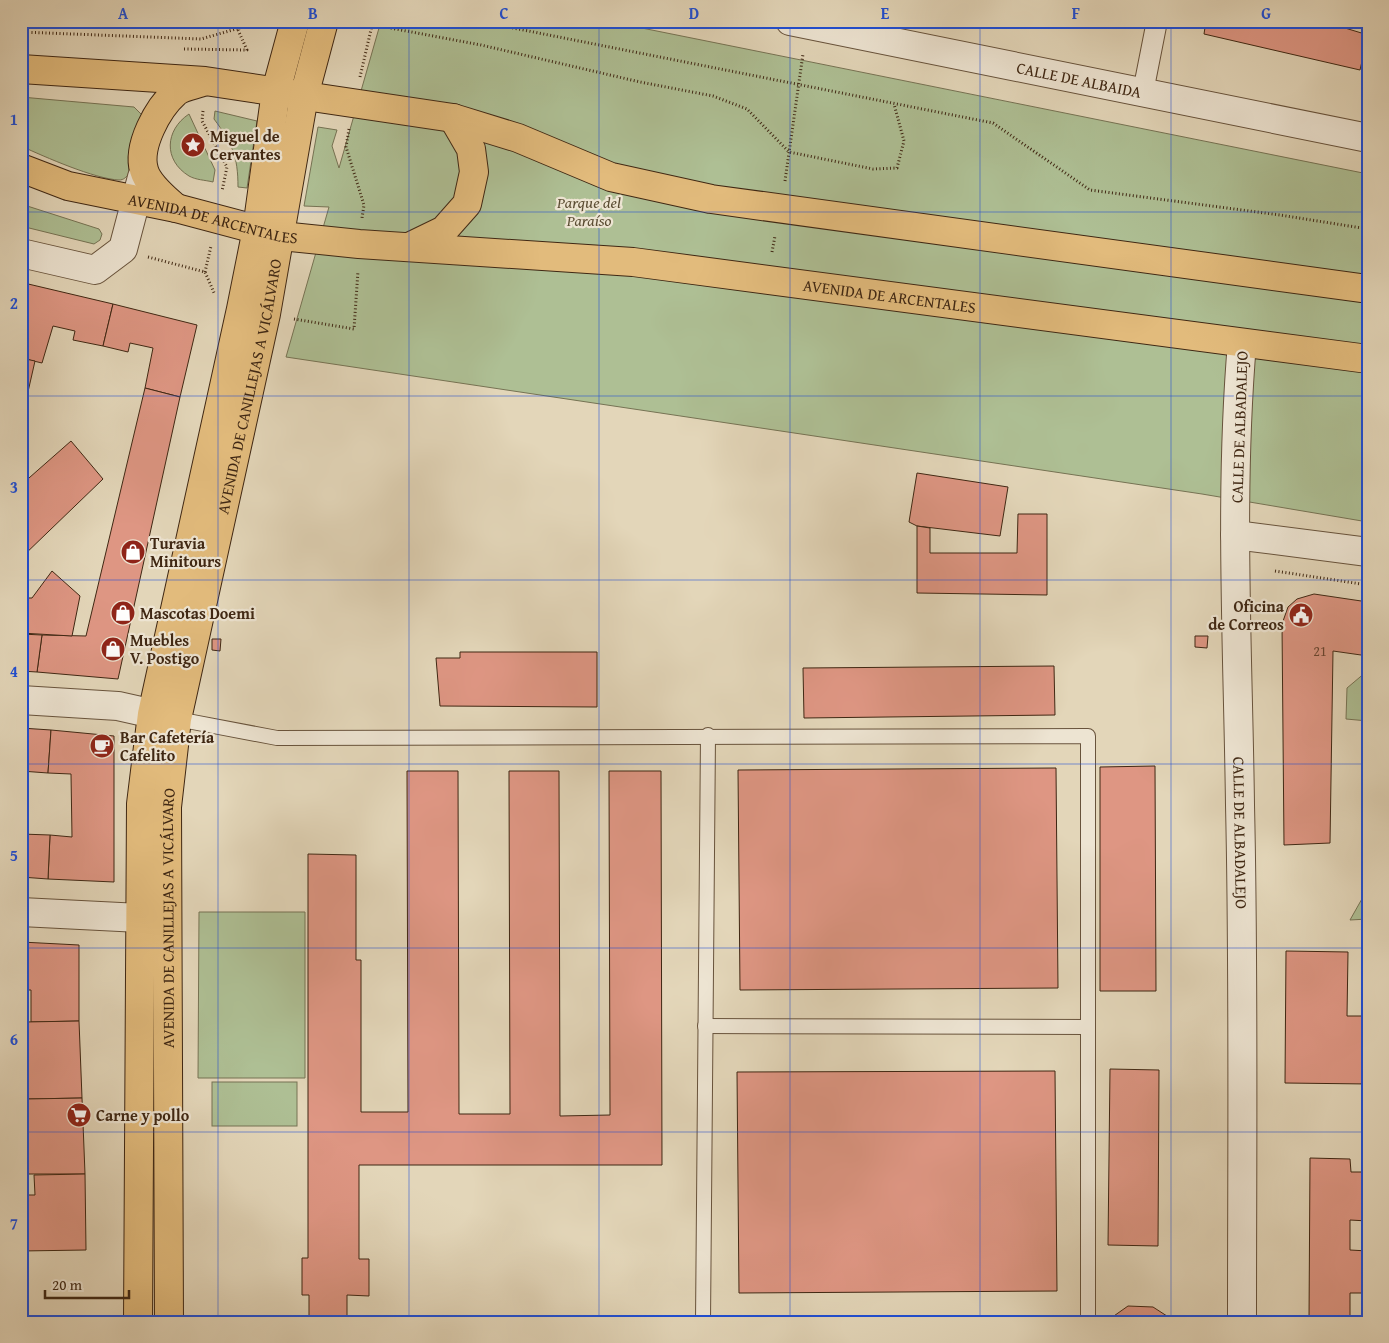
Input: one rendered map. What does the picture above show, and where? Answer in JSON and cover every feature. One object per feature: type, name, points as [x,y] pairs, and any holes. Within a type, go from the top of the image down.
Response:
[{"type":"main road","name":"AVENIDA DE CANILLEJAS A VICÁLVARO","points":[[269,232],[276,91],[295,21]]},
{"type":"main road","name":"AVENIDA DE CANILLEJAS A VICÁLVARO","points":[[138,1322],[141,804],[165,716],[269,232],[324,21]]},
{"type":"main road","name":"AVENIDA DE ARCENTALES","points":[[21,69],[205,81],[453,118],[518,138],[612,178],[711,198],[1368,289]]},
{"type":"main road","name":"AVENIDA DE ARCENTALES","points":[[144,170],[145,144],[156,116],[176,92],[205,81]]},
{"type":"main road","points":[[410,247],[444,230],[467,204],[474,172],[471,149],[453,118]]},
{"type":"main road","name":"AVENIDA DE ARCENTALES","points":[[21,168],[68,186],[176,208],[269,232],[410,247],[633,262],[767,278],[1368,359]]},
{"type":"main road","points":[[144,170],[157,191],[176,208]]},
{"type":"main road","name":"AVENIDA DE CANILLEJAS A VICÁLVARO","points":[[165,716],[169,1322]]},
{"type":"street","name":"CALLE DE ALBAIDA","points":[[790,21],[1368,138]]},
{"type":"street","points":[[1143,92],[1158,21]]},
{"type":"street","points":[[21,253],[96,270],[123,249],[144,170]]},
{"type":"street","name":"CALLE DE ALBADALEJO","points":[[1242,343],[1236,406],[1235,535],[1242,885],[1242,1322]]},
{"type":"street","points":[[1235,535],[1368,552]]},
{"type":"street","points":[[21,700],[118,706],[165,716]]},
{"type":"street","points":[[21,912],[140,918]]},
{"type":"lane","points":[[165,716],[278,738],[708,735],[1088,736],[1088,1322]]},
{"type":"lane","points":[[703,1322],[708,735]]},
{"type":"lane","points":[[706,1026],[1088,1027]]},
{"type":"path","points":[[21,32],[201,39],[243,27],[245,21]]},
{"type":"path","points":[[353,21],[372,23],[481,45],[640,82],[713,96],[747,109],[789,152],[873,169],[897,168],[904,141],[894,104]]},
{"type":"path","points":[[478,21],[993,123],[1090,190],[1280,215],[1368,230]]},
{"type":"path","points":[[789,152],[803,54]]},
{"type":"path","points":[[204,272],[227,167],[202,120],[205,81]]},
{"type":"path","points":[[1272,570],[1368,585]]},
{"type":"green space","name":"Parque del Paraíso","points":[[381,21],[607,21],[1368,174],[1368,522],[1202,494],[286,357],[329,207],[304,206],[318,127],[337,130],[332,146],[339,168]]},
{"type":"green space","points":[[21,97],[134,107],[142,115],[129,174],[124,179],[119,180],[97,176],[70,167],[21,146]]},
{"type":"green space","points":[[215,111],[257,121],[247,188],[238,187],[237,167],[233,150],[214,119]]},
{"type":"green space","points":[[189,114],[215,170],[213,182],[189,176],[175,162],[171,154],[170,145],[175,128]]},
{"type":"green space","points":[[21,204],[99,229],[102,234],[100,240],[94,244],[21,226]]},
{"type":"green space","points":[[1368,672],[1368,721],[1346,719],[1347,688]]},
{"type":"green space","points":[[1363,897],[1368,897],[1368,919],[1350,920]]},
{"type":"green space","points":[[199,912],[305,912],[305,1078],[198,1078]]},
{"type":"green space","points":[[212,1082],[297,1082],[297,1126],[212,1126]]},
{"type":"building","points":[[1206,21],[1347,21],[1345,28],[1368,35],[1360,70],[1204,34]]},
{"type":"building","points":[[24,283],[113,304],[103,346],[73,340],[75,331],[53,326],[42,363],[21,358],[21,295]]},
{"type":"building","points":[[113,304],[197,325],[180,397],[145,388],[153,348],[130,343],[128,352],[103,346]]},
{"type":"building","points":[[21,358],[35,361],[25,405],[21,404]]},
{"type":"building","points":[[145,388],[180,397],[118,679],[37,672],[42,635],[86,636]]},
{"type":"building","points":[[71,441],[103,479],[21,558],[21,485]]},
{"type":"building","points":[[917,473],[1008,487],[1000,536],[917,526],[909,522]]},
{"type":"building","points":[[1018,514],[1047,514],[1047,595],[917,593],[917,526],[930,528],[930,553],[1017,553]]},
{"type":"building","points":[[52,571],[80,596],[72,636],[21,633],[21,598],[32,598]]},
{"type":"building","points":[[1314,594],[1368,602],[1368,656],[1333,651],[1330,843],[1284,845],[1282,624],[1288,607],[1297,599]]},
{"type":"building","points":[[21,634],[42,635],[37,672],[21,671]]},
{"type":"building","points":[[1195,636],[1208,636],[1207,648],[1195,647]]},
{"type":"building","points":[[212,639],[221,639],[220,651],[212,650]]},
{"type":"building","points":[[460,652],[597,652],[597,707],[440,706],[436,658],[460,658]]},
{"type":"building","points":[[1054,666],[1055,715],[804,718],[803,668]]},
{"type":"building","points":[[21,728],[51,730],[48,773],[21,771]]},
{"type":"building","points":[[51,730],[114,736],[114,882],[48,879],[50,835],[72,837],[71,774],[48,773]]},
{"type":"building","points":[[1155,766],[1156,991],[1100,991],[1100,767]]},
{"type":"building","points":[[1056,768],[1058,988],[740,990],[738,770]]},
{"type":"building","points":[[407,771],[458,771],[459,1114],[510,1114],[509,771],[559,771],[560,1116],[610,1115],[609,771],[661,771],[662,1165],[359,1165],[359,1259],[369,1259],[369,1296],[347,1295],[347,1322],[309,1322],[309,1295],[302,1295],[302,1258],[308,1258],[308,854],[356,855],[356,960],[361,960],[361,1112],[408,1112]]},
{"type":"building","points":[[21,834],[50,835],[48,879],[21,877]]},
{"type":"building","points":[[21,942],[79,945],[79,1021],[31,1022],[31,990],[21,990]]},
{"type":"building","points":[[1286,951],[1348,952],[1347,1016],[1368,1016],[1368,1084],[1285,1083]]},
{"type":"building","points":[[79,1021],[82,1098],[27,1099],[25,1022]]},
{"type":"building","points":[[1110,1069],[1159,1070],[1158,1246],[1108,1245]]},
{"type":"building","points":[[1055,1071],[1057,1291],[739,1293],[737,1072]]},
{"type":"building","points":[[82,1098],[85,1174],[27,1174],[27,1099]]},
{"type":"building","points":[[1310,1158],[1350,1159],[1351,1172],[1368,1172],[1368,1221],[1350,1220],[1350,1250],[1368,1251],[1368,1293],[1350,1293],[1350,1322],[1309,1322]]},
{"type":"building","points":[[85,1174],[86,1250],[21,1251],[21,1195],[35,1195],[34,1175]]},
{"type":"building","points":[[1128,1306],[1153,1307],[1170,1318],[1170,1322],[1110,1322],[1111,1318]]},
{"type":"place","name":"Miguel de Cervantes","points":[[193,145]]},
{"type":"place","name":"Turavia Minitours","points":[[133,552]]},
{"type":"place","name":"Mascotas Doemi","points":[[123,613]]},
{"type":"place","name":"Oficina de Correos","points":[[1301,615]]},
{"type":"place","name":"Muebles V. Postigo","points":[[113,649]]},
{"type":"place","name":"Bar Cafetería Cafelito","points":[[102,746]]},
{"type":"place","name":"Carne y pollo","points":[[79,1115]]}]
